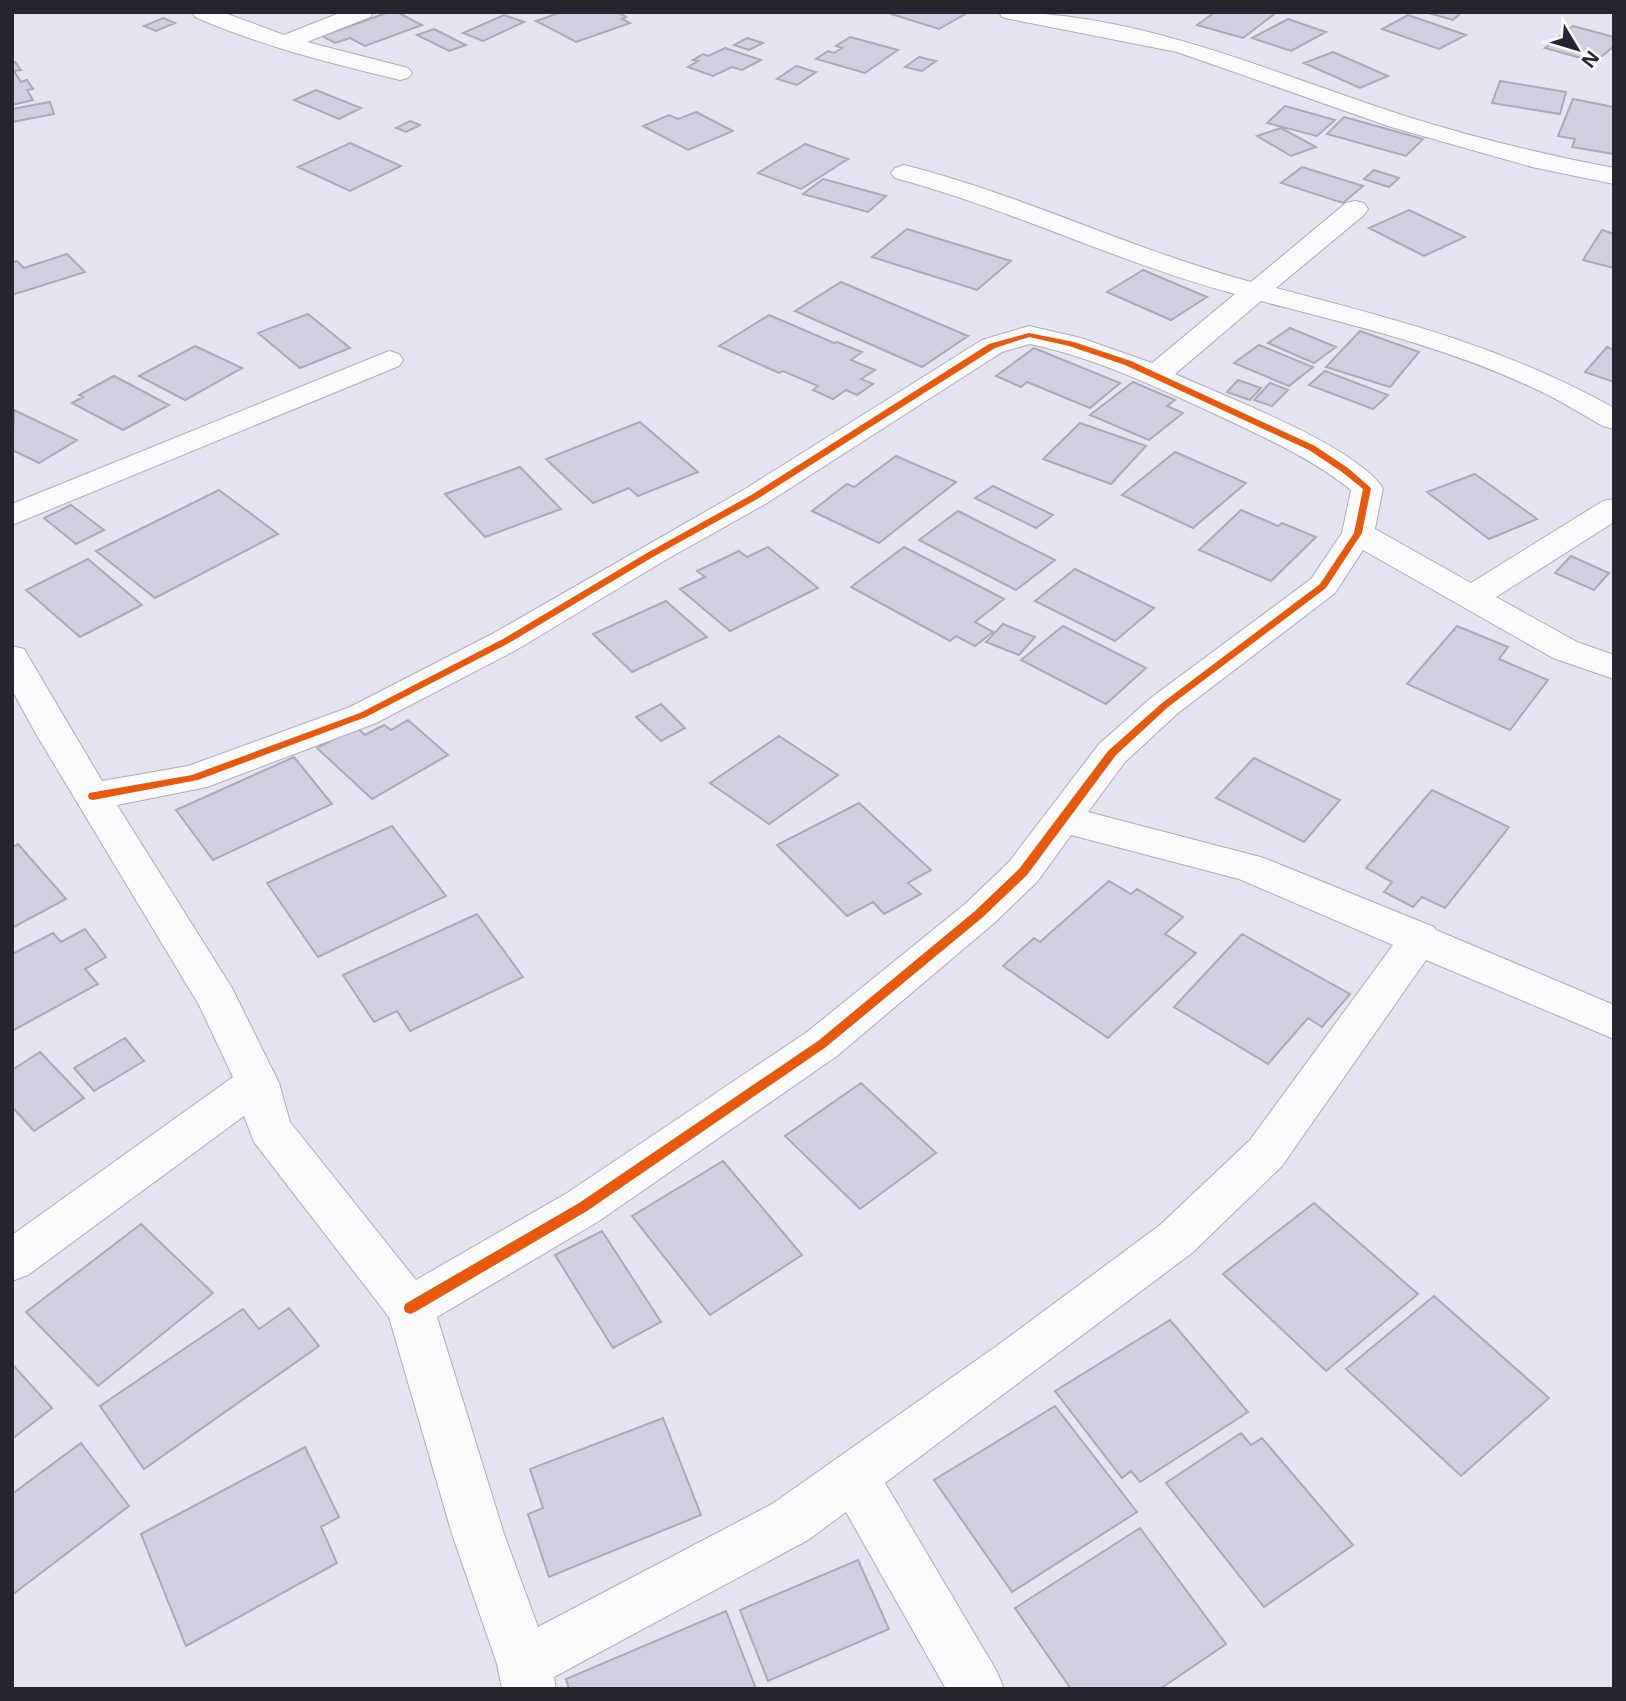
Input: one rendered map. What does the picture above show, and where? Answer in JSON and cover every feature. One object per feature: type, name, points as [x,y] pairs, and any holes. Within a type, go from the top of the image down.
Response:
[{"type":"street","points":[[203,12],[234,27],[400,74]]},
{"type":"street","points":[[285,43],[362,12]]},
{"type":"street","points":[[1010,12],[1182,47],[1400,122],[1541,162],[1614,176]]},
{"type":"street","points":[[904,173],[961,188],[1187,273],[1421,335],[1487,358],[1553,386],[1614,420]]},
{"type":"street","points":[[1154,376],[1355,209]]},
{"type":"street","points":[[93,796],[194,778],[363,715],[506,641],[650,555],[756,496],[992,346],[1029,335],[1083,348],[1128,363],[1312,448],[1367,488],[1358,533],[1323,586],[1165,705],[1112,753],[1023,872],[979,914],[822,1044],[583,1207],[410,1308]]},
{"type":"street","points":[[12,515],[389,359]]},
{"type":"street","points":[[1472,597],[1614,508]]},
{"type":"street","points":[[1358,533],[1565,650],[1614,668]]},
{"type":"street","points":[[12,657],[217,999],[257,1083],[270,1129],[410,1308],[478,1534],[526,1677],[790,1522],[1015,1360],[1175,1239],[1266,1153],[1420,938]]},
{"type":"street","points":[[1062,819],[1250,868],[1420,938],[1614,1023]]},
{"type":"street","points":[[12,1261],[257,1083]]},
{"type":"street","points":[[853,1477],[977,1689]]},
{"type":"building","points":[[389,12],[397,12],[422,25],[365,46],[350,38],[335,43],[322,36]]},
{"type":"building","points":[[562,12],[617,12],[626,17],[622,19],[630,23],[576,42],[536,21]]},
{"type":"building","points":[[1215,12],[1277,12],[1243,38],[1197,25]]},
{"type":"building","points":[[1425,12],[1462,12],[1453,20]]},
{"type":"building","points":[[967,13],[939,29],[891,14]]},
{"type":"building","points":[[504,15],[524,22],[483,41],[463,33]]},
{"type":"building","points":[[1408,15],[1466,35],[1439,49],[1382,29]]},
{"type":"building","points":[[163,18],[175,23],[156,31],[144,26]]},
{"type":"building","points":[[1288,19],[1326,32],[1291,51],[1252,38]]},
{"type":"building","points":[[1573,26],[1614,37],[1614,46],[1595,62],[1545,48]]},
{"type":"building","points":[[434,29],[466,45],[449,51],[417,35]]},
{"type":"building","points":[[850,37],[898,50],[865,73],[816,59],[828,51],[834,53],[842,48],[836,46]]},
{"type":"building","points":[[747,38],[763,43],[749,50],[734,45]]},
{"type":"building","points":[[725,48],[761,60],[742,70],[732,67],[713,76],[688,67],[703,54],[708,56]]},
{"type":"building","points":[[1333,52],[1388,76],[1360,88],[1304,63]]},
{"type":"building","points":[[919,57],[936,61],[922,71],[905,67]]},
{"type":"building","points":[[12,62],[21,70],[14,71],[21,82],[27,80],[33,89],[27,90],[33,100],[12,105]]},
{"type":"building","points":[[796,66],[816,72],[797,85],[777,79]]},
{"type":"building","points":[[1500,81],[1566,92],[1560,114],[1492,103]]},
{"type":"building","points":[[316,90],[361,108],[339,119],[294,100]]},
{"type":"building","points":[[1573,99],[1614,107],[1614,154],[1572,147],[1575,139],[1558,136]]},
{"type":"building","points":[[50,102],[54,114],[12,122],[12,109]]},
{"type":"building","points":[[1285,106],[1335,120],[1317,136],[1267,123]]},
{"type":"building","points":[[696,112],[733,131],[688,150],[643,126],[669,115],[678,119]]},
{"type":"building","points":[[1344,117],[1423,139],[1406,156],[1327,134]]},
{"type":"building","points":[[410,121],[420,125],[406,132],[396,128]]},
{"type":"building","points":[[1281,128],[1316,147],[1291,156],[1257,136]]},
{"type":"building","points":[[350,143],[401,166],[350,191],[298,167]]},
{"type":"building","points":[[805,144],[848,159],[801,189],[758,173]]},
{"type":"building","points":[[1302,167],[1363,186],[1343,203],[1281,183]]},
{"type":"building","points":[[1374,170],[1399,178],[1389,187],[1364,179]]},
{"type":"building","points":[[823,179],[886,196],[868,212],[803,194]]},
{"type":"building","points":[[1409,210],[1465,237],[1424,256],[1369,228]]},
{"type":"building","points":[[907,229],[1011,261],[977,290],[872,257]]},
{"type":"building","points":[[1602,230],[1614,234],[1614,268],[1583,260]]},
{"type":"building","points":[[67,254],[85,272],[12,295],[12,262],[17,261],[24,268]]},
{"type":"building","points":[[1143,270],[1207,297],[1171,320],[1107,292]]},
{"type":"building","points":[[841,282],[968,336],[922,367],[795,311]]},
{"type":"building","points":[[308,314],[350,348],[300,368],[258,333]]},
{"type":"building","points":[[769,315],[862,352],[851,360],[875,370],[861,379],[873,384],[857,395],[846,390],[833,399],[813,390],[818,386],[783,371],[779,373],[719,346]]},
{"type":"building","points":[[1290,328],[1336,347],[1314,363],[1268,343]]},
{"type":"building","points":[[1360,331],[1419,352],[1390,387],[1326,367]]},
{"type":"building","points":[[1259,345],[1313,367],[1289,386],[1234,363]]},
{"type":"building","points":[[195,346],[242,368],[185,400],[139,376]]},
{"type":"building","points":[[1607,347],[1614,350],[1614,382],[1585,372]]},
{"type":"building","points":[[1034,348],[1120,383],[1090,408],[1027,382],[1021,387],[996,376]]},
{"type":"building","points":[[1325,371],[1388,395],[1373,409],[1309,385]]},
{"type":"building","points":[[114,376],[169,405],[123,430],[72,403],[83,397],[79,395]]},
{"type":"building","points":[[1238,380],[1261,388],[1250,400],[1227,392]]},
{"type":"building","points":[[1133,382],[1175,400],[1167,406],[1183,413],[1149,440],[1090,415]]},
{"type":"building","points":[[1270,383],[1288,390],[1272,406],[1254,400]]},
{"type":"building","points":[[14,410],[77,440],[39,463],[12,450]]},
{"type":"building","points":[[640,422],[698,472],[638,496],[629,488],[593,503],[546,459]]},
{"type":"building","points":[[1080,423],[1146,446],[1111,484],[1043,459]]},
{"type":"building","points":[[1175,452],[1246,483],[1193,528],[1122,495]]},
{"type":"building","points":[[896,456],[956,482],[879,543],[812,511],[847,484],[854,487]]},
{"type":"building","points":[[520,467],[561,509],[485,537],[445,494]]},
{"type":"building","points":[[1475,474],[1537,519],[1489,539],[1427,492]]},
{"type":"building","points":[[993,486],[1053,515],[1036,528],[975,498]]},
{"type":"building","points":[[219,490],[278,534],[155,598],[96,551]]},
{"type":"building","points":[[71,505],[104,530],[76,544],[44,518]]},
{"type":"building","points":[[1241,510],[1278,526],[1282,523],[1316,537],[1271,581],[1199,550]]},
{"type":"building","points":[[958,511],[1055,560],[1016,590],[919,540]]},
{"type":"building","points":[[768,547],[818,588],[730,631],[680,589],[705,577],[697,571],[739,551],[747,557]]},
{"type":"building","points":[[904,547],[1004,599],[975,622],[993,632],[975,646],[956,636],[950,641],[851,587]]},
{"type":"building","points":[[1571,556],[1609,573],[1594,590],[1555,573]]},
{"type":"building","points":[[88,559],[142,605],[80,637],[26,590]]},
{"type":"building","points":[[1075,569],[1154,608],[1115,641],[1035,601]]},
{"type":"building","points":[[666,601],[707,637],[632,672],[593,634]]},
{"type":"building","points":[[1003,624],[1035,637],[1019,655],[986,642]]},
{"type":"building","points":[[1063,626],[1146,668],[1106,704],[1021,660]]},
{"type":"building","points":[[1457,626],[1508,647],[1499,659],[1548,680],[1510,730],[1407,684]]},
{"type":"building","points":[[661,704],[685,728],[661,741],[636,717]]},
{"type":"building","points":[[408,720],[448,755],[372,799],[317,748],[356,727],[365,735],[384,725],[391,730]]},
{"type":"building","points":[[779,736],[838,775],[769,824],[710,783]]},
{"type":"building","points":[[294,757],[332,804],[213,860],[176,810]]},
{"type":"building","points":[[1254,758],[1340,800],[1304,842],[1216,798]]},
{"type":"building","points":[[1432,790],[1509,827],[1445,908],[1422,897],[1413,907],[1384,892],[1392,882],[1366,868]]},
{"type":"building","points":[[859,803],[931,870],[908,883],[921,894],[884,914],[873,902],[847,916],[777,845]]},
{"type":"building","points":[[392,826],[446,896],[318,957],[267,883]]},
{"type":"building","points":[[18,844],[66,899],[12,928],[12,847]]},
{"type":"building","points":[[1109,881],[1131,894],[1137,889],[1183,917],[1165,934],[1196,953],[1108,1038],[1003,966],[1034,938],[1040,942]]},
{"type":"building","points":[[477,914],[523,977],[410,1031],[397,1011],[374,1022],[343,975]]},
{"type":"building","points":[[85,929],[106,957],[85,969],[98,984],[12,1031],[12,954],[53,933],[61,942]]},
{"type":"building","points":[[1242,934],[1350,994],[1322,1027],[1308,1018],[1268,1064],[1174,1007]]},
{"type":"building","points":[[125,1038],[144,1061],[94,1091],[74,1068]]},
{"type":"building","points":[[40,1052],[84,1098],[34,1131],[12,1107],[12,1070]]},
{"type":"building","points":[[861,1083],[936,1153],[860,1209],[785,1136]]},
{"type":"building","points":[[723,1161],[802,1255],[710,1315],[632,1216]]},
{"type":"building","points":[[1314,1203],[1418,1294],[1326,1371],[1223,1274]]},
{"type":"building","points":[[141,1224],[213,1293],[98,1386],[26,1312]]},
{"type":"building","points":[[602,1231],[661,1322],[613,1348],[555,1255]]},
{"type":"building","points":[[1434,1296],[1549,1398],[1461,1476],[1346,1369]]},
{"type":"building","points":[[289,1308],[319,1346],[144,1469],[100,1406],[243,1309],[259,1329]]},
{"type":"building","points":[[1170,1320],[1248,1412],[1140,1482],[1131,1471],[1122,1478],[1055,1391]]},
{"type":"building","points":[[12,1364],[52,1408],[12,1439]]},
{"type":"building","points":[[1055,1406],[1137,1512],[1012,1592],[934,1480]]},
{"type":"building","points":[[663,1418],[701,1515],[549,1577],[528,1514],[543,1508],[530,1469]]},
{"type":"building","points":[[1241,1433],[1251,1445],[1262,1438],[1353,1545],[1264,1607],[1166,1483]]},
{"type":"building","points":[[81,1443],[129,1506],[12,1595],[12,1494]]},
{"type":"building","points":[[305,1447],[339,1517],[321,1527],[337,1563],[186,1646],[141,1534]]},
{"type":"building","points":[[1140,1528],[1226,1644],[1160,1689],[1071,1689],[1015,1608]]},
{"type":"building","points":[[858,1560],[889,1629],[768,1681],[740,1610]]},
{"type":"building","points":[[726,1611],[756,1689],[569,1689],[566,1679]]},
{"type":"cycle path","points":[[93,796],[194,778],[363,715],[506,641],[650,555],[756,496],[992,346],[1029,335],[1071,344],[1128,363],[1312,448],[1367,488],[1358,533],[1323,586],[1165,705],[1112,753],[1023,872],[979,914],[822,1044],[583,1207],[410,1308]]}]
